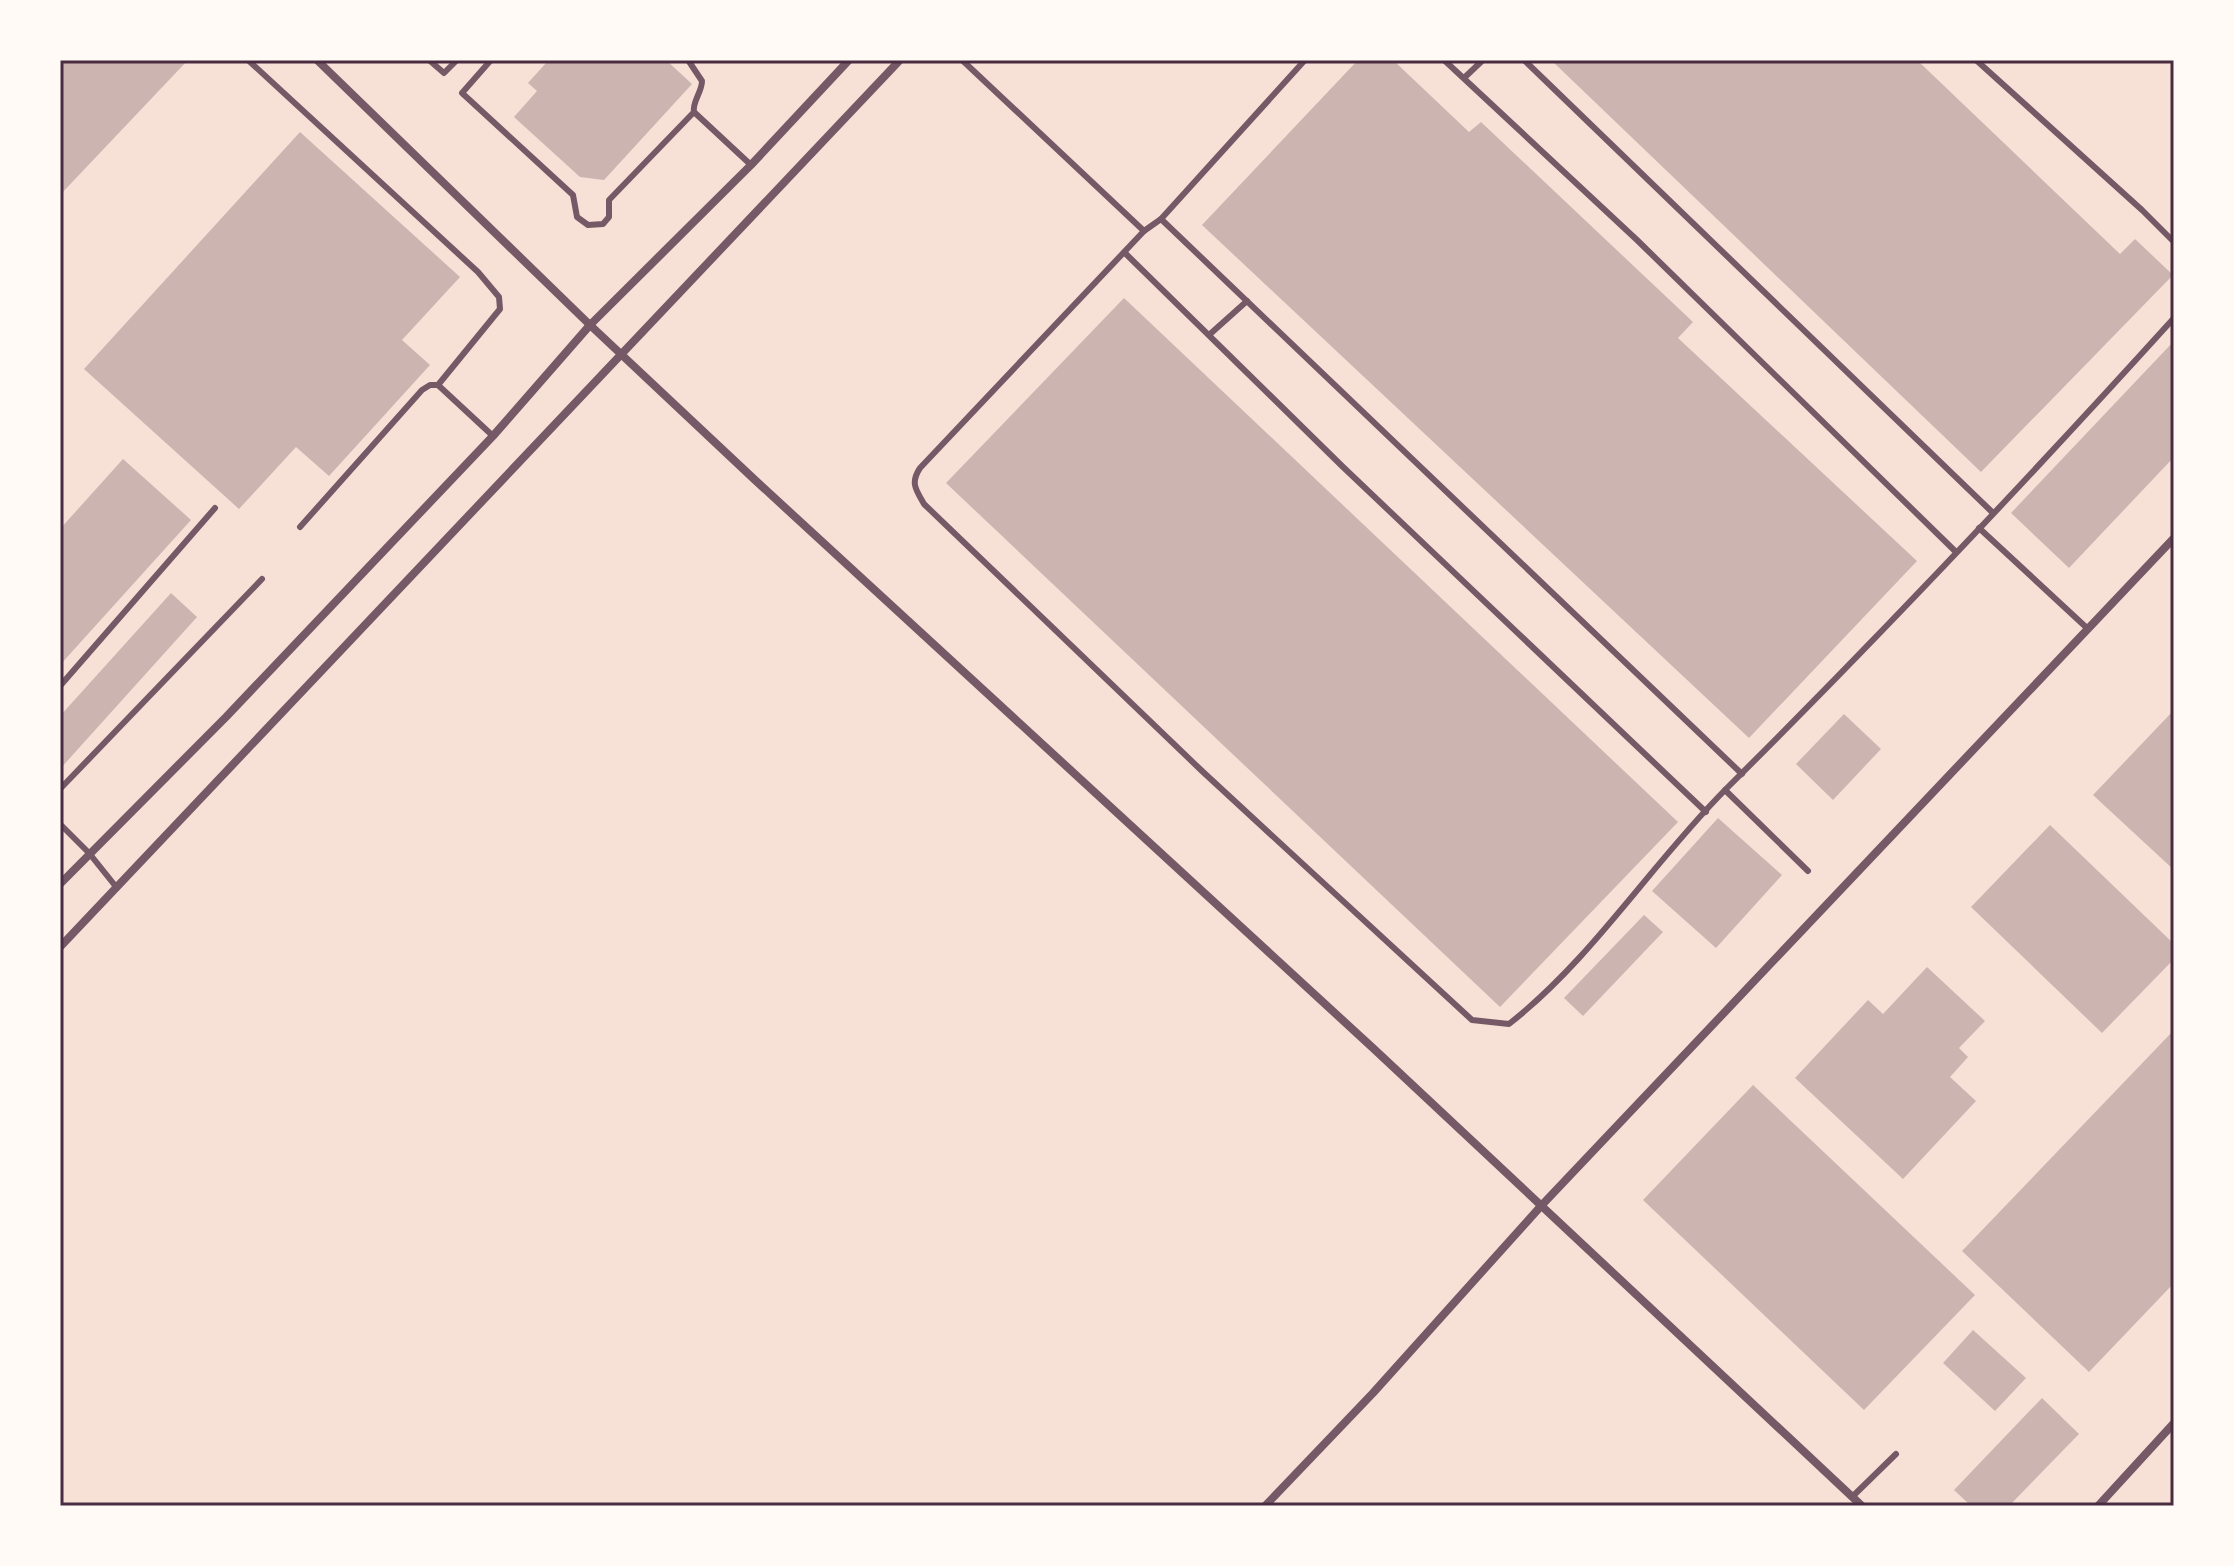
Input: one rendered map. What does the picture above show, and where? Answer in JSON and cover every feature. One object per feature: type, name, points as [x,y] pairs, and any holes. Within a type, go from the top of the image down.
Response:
[{"type":"street","points":[[317,60],[623,356],[1362,1038],[1862,1506]]},
{"type":"street","points":[[60,884],[226,717],[493,436],[590,325],[751,165],[849,60]]},
{"type":"street","points":[[60,947],[623,356],[900,60]]},
{"type":"street","points":[[1265,1506],[1373,1393],[1541,1206],[2174,538]]},
{"type":"street","points":[[2098,1506],[2174,1423]]},
{"type":"lane","points":[[248,60],[478,272],[499,297],[500,309],[438,385]]},
{"type":"lane","points":[[429,60],[444,73],[457,60]]},
{"type":"lane","points":[[491,60],[462,93],[573,195],[577,217],[595,227],[609,217],[609,200],[694,112],[702,81],[688,60]]},
{"type":"lane","points":[[962,60],[1144,231]]},
{"type":"lane","points":[[1305,60],[1161,219],[1144,231],[920,468],[914,478],[914,487],[924,504],[1202,771],[1472,1020],[1509,1024],[1529,1008],[1612,920],[1725,790],[1848,666],[2174,318]]},
{"type":"lane","points":[[1444,60],[1637,240],[1955,551]]},
{"type":"lane","points":[[1464,78],[1483,60]]},
{"type":"lane","points":[[1524,60],[1992,512]]},
{"type":"lane","points":[[1976,60],[2174,242]]},
{"type":"lane","points":[[694,112],[751,165]]},
{"type":"lane","points":[[1161,219],[1742,774]]},
{"type":"lane","points":[[1125,253],[1342,466],[1706,812]]},
{"type":"lane","points":[[1209,335],[1247,301]]},
{"type":"lane","points":[[300,527],[422,390],[430,385],[438,385],[493,436]]},
{"type":"lane","points":[[60,686],[215,508]]},
{"type":"lane","points":[[1979,528],[2088,629]]},
{"type":"lane","points":[[60,789],[262,579]]},
{"type":"lane","points":[[1725,790],[1808,871]]},
{"type":"lane","points":[[60,824],[117,888]]},
{"type":"lane","points":[[1852,1497],[1896,1454]]},
{"type":"building","points":[[60,60],[188,60],[60,195]]},
{"type":"building","points":[[543,60],[666,60],[692,84],[604,180],[580,177],[514,117],[537,91],[528,83],[546,63]]},
{"type":"building","points":[[1358,60],[1393,60],[1469,132],[1481,122],[1693,322],[1678,338],[1917,561],[1749,738],[1202,225]]},
{"type":"building","points":[[1551,60],[1917,60],[2120,254],[2135,239],[2173,275],[1981,472]]},
{"type":"building","points":[[300,132],[460,277],[402,340],[430,365],[329,476],[296,447],[239,509],[84,369]]},
{"type":"building","points":[[1124,298],[1678,822],[1500,1007],[946,483]]},
{"type":"building","points":[[2174,341],[2174,457],[2069,568],[2011,513]]},
{"type":"building","points":[[123,459],[191,520],[60,665],[60,529]]},
{"type":"building","points":[[171,593],[197,617],[60,769],[60,716]]},
{"type":"building","points":[[2174,710],[2174,870],[2093,795]]},
{"type":"building","points":[[1844,714],[1881,749],[1833,800],[1796,764]]},
{"type":"building","points":[[1718,818],[1782,875],[1716,948],[1652,891]]},
{"type":"building","points":[[2050,825],[2174,944],[2174,959],[2102,1033],[1971,907]]},
{"type":"building","points":[[1644,915],[1663,932],[1583,1016],[1564,998]]},
{"type":"building","points":[[1927,967],[1985,1021],[1959,1048],[1968,1057],[1950,1077],[1976,1101],[1903,1179],[1795,1078],[1868,1000],[1883,1014]]},
{"type":"building","points":[[2174,1030],[2174,1283],[2089,1372],[1962,1251]]},
{"type":"building","points":[[1753,1085],[1975,1295],[1864,1410],[1643,1200]]},
{"type":"building","points":[[1973,1330],[2026,1378],[1995,1411],[1943,1363]]},
{"type":"building","points":[[2042,1398],[2079,1434],[2009,1506],[1971,1506],[1954,1490]]}]
